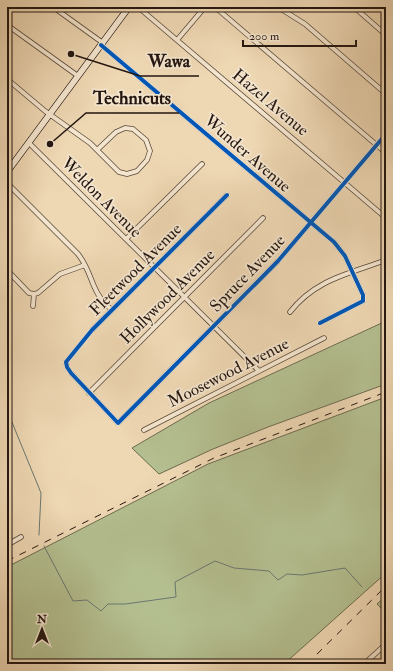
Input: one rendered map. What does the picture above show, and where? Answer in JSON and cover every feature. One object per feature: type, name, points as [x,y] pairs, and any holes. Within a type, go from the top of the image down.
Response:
[{"type":"street","name":"Wunder Avenue","points":[[53,7],[102,44],[340,248],[353,272],[364,299],[362,302],[320,323]]},
{"type":"street","name":"Hazel Avenue","points":[[138,7],[386,218]]},
{"type":"street","points":[[177,40],[205,7]]},
{"type":"street","points":[[215,7],[386,153]]},
{"type":"street","points":[[278,7],[305,24],[386,94]]},
{"type":"street","points":[[354,7],[386,35]]},
{"type":"street","points":[[7,172],[102,44],[126,8]]},
{"type":"street","points":[[7,25],[78,76]]},
{"type":"street","points":[[7,79],[97,150],[117,170],[127,174],[140,169],[148,158],[150,151],[146,140],[133,129],[125,128],[116,132],[97,150]]},
{"type":"street","name":"Spruce Avenue","points":[[89,393],[118,423],[278,261],[386,134]]},
{"type":"street","name":"Weldon Avenue","points":[[29,143],[258,371]]},
{"type":"street","points":[[126,239],[202,164]]},
{"type":"street","points":[[7,184],[78,254],[85,265],[97,294],[112,310]]},
{"type":"street","name":"Fleetwood Avenue","points":[[89,393],[71,373],[66,364],[67,360],[85,338],[112,310],[227,195]]},
{"type":"street","name":"Hollywood Avenue","points":[[89,393],[263,218]]},
{"type":"street","points":[[290,312],[312,290],[330,280],[386,260]]},
{"type":"street","points":[[7,270],[29,293],[34,294],[38,293],[60,274],[85,265]]},
{"type":"street","points":[[33,306],[34,294]]},
{"type":"street","name":"Moosewood Avenue","points":[[144,430],[324,338]]},
{"type":"street","points":[[7,545],[21,537]]},
{"type":"street","points":[[364,664],[386,646]]},
{"type":"green space","points":[[386,321],[386,384],[268,427],[213,449],[159,474],[132,448],[209,403]]},
{"type":"green space","points":[[386,397],[386,573],[284,664],[7,664],[7,567],[208,464]]},
{"type":"green space","points":[[386,596],[386,613],[377,604]]},
{"type":"waterway","points":[[7,410],[41,493],[39,535]]},
{"type":"waterway","points":[[44,546],[73,601],[87,600],[101,611],[108,604],[125,604],[176,597],[175,582],[215,561],[234,568],[269,571],[278,580],[287,574],[302,575],[345,568],[362,587]]},
{"type":"railway","points":[[7,561],[214,458],[386,392]]},
{"type":"railway","points":[[307,664],[386,586]]},
{"type":"cycle path","points":[[101,45],[334,242],[345,256],[363,295],[363,301],[320,323]]},
{"type":"cycle path","points":[[227,195],[92,330],[66,362],[71,373],[118,423],[278,261],[386,134]]},
{"type":"place","name":"Wawa","points":[[71,54]]},
{"type":"place","name":"Technicuts","points":[[50,144]]}]
